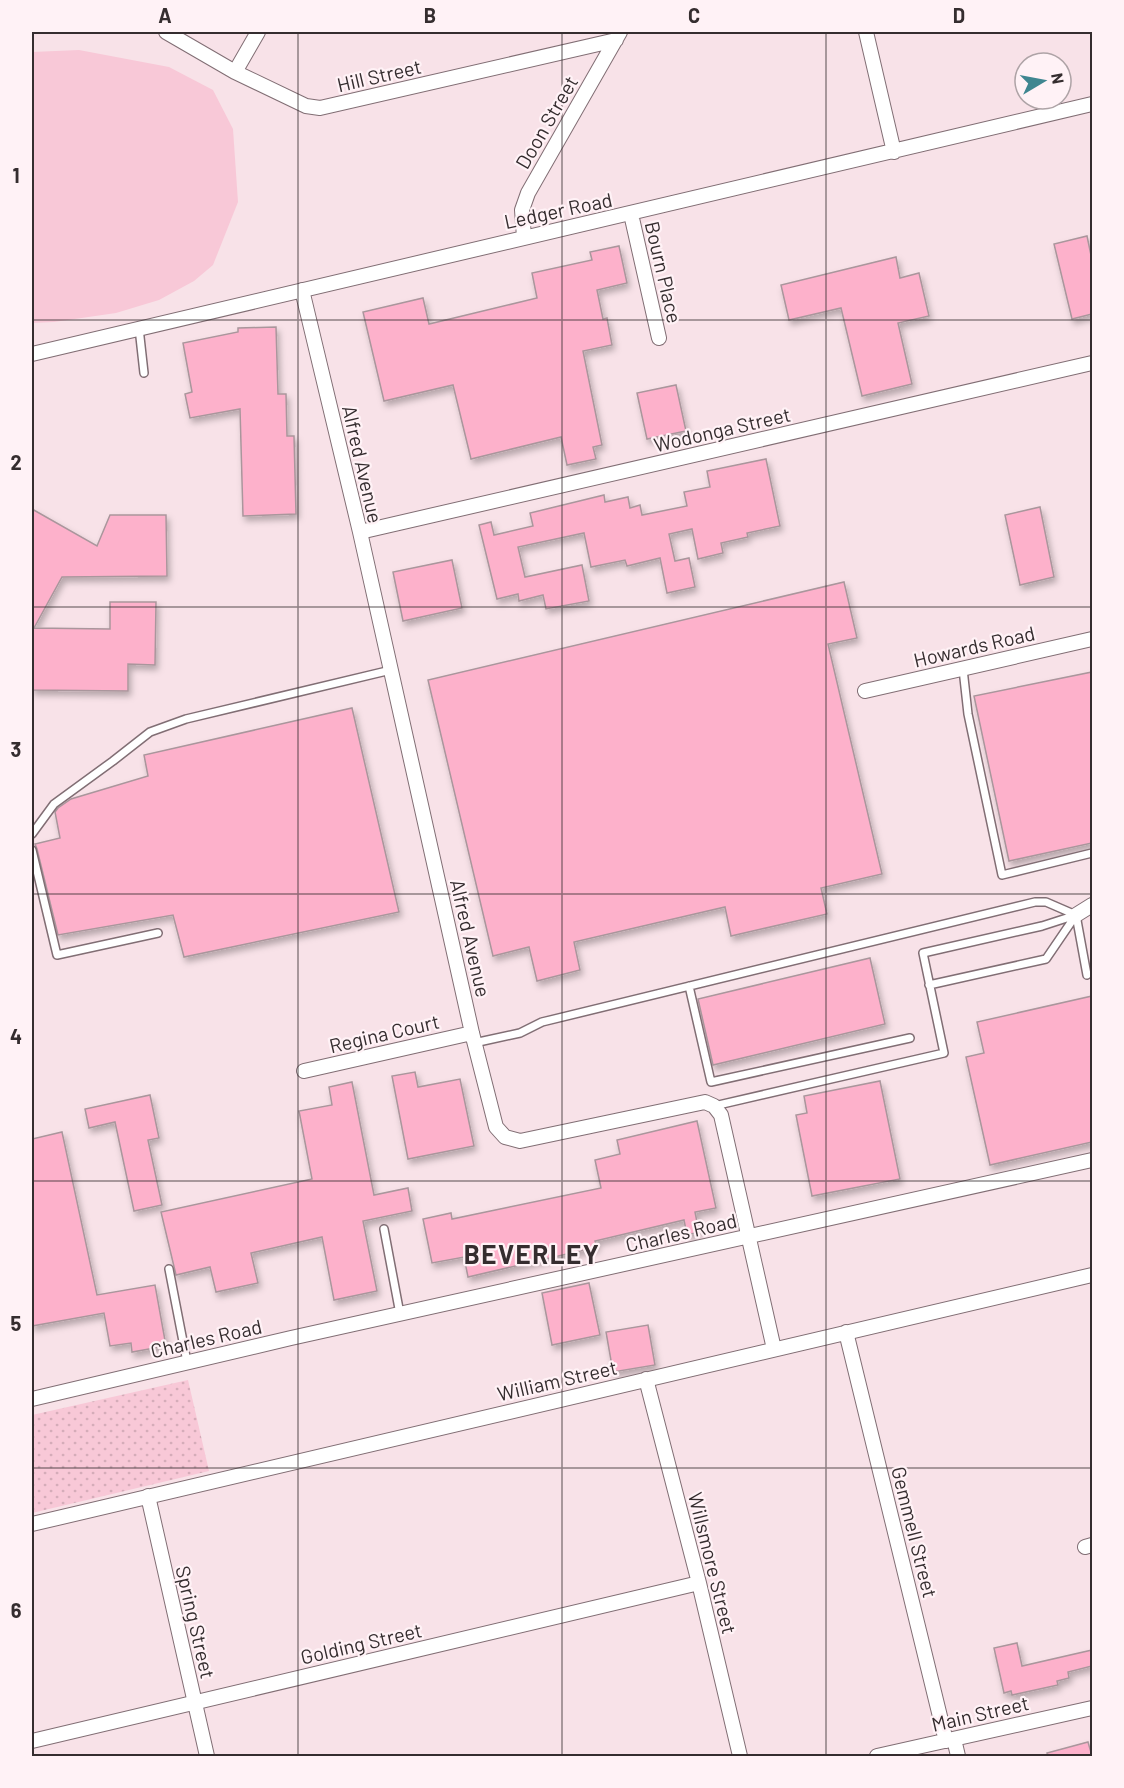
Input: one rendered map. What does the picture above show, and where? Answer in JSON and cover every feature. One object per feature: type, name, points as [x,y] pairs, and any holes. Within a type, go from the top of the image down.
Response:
[{"type":"street","name":"Hill Street","points":[[166,32],[236,72],[306,106],[320,108],[618,36]]},
{"type":"street","points":[[236,72],[258,32]]},
{"type":"street","points":[[866,32],[894,152]]},
{"type":"street","name":"Doon Street","points":[[524,237],[522,210],[528,193],[618,36]]},
{"type":"street","name":"Ledger Road","points":[[32,354],[1092,104]]},
{"type":"street","name":"Bourn Place","points":[[631,214],[659,338]]},
{"type":"street","name":"Alfred Avenue","points":[[302,290],[360,532],[473,1038],[496,1128],[505,1137],[520,1141],[705,1102],[714,1106]]},
{"type":"street","name":"Wodonga Street","points":[[360,532],[1092,363]]},
{"type":"street","name":"Howards Road","points":[[865,691],[1092,639]]},
{"type":"street","points":[[1076,915],[1092,905]]},
{"type":"street","name":"Regina Court","points":[[304,1071],[473,1038]]},
{"type":"street","points":[[714,1106],[721,1115],[774,1349]]},
{"type":"street","name":"Charles Road","points":[[32,1399],[187,1362],[1092,1160]]},
{"type":"street","name":"William Street","points":[[32,1524],[1092,1275]]},
{"type":"street","name":"Gemmell Street","points":[[846,1332],[950,1740],[958,1756]]},
{"type":"street","name":"Willsmore Street","points":[[646,1379],[699,1583],[740,1756]]},
{"type":"street","name":"Spring Street","points":[[148,1496],[207,1756]]},
{"type":"street","name":"Golding Street","points":[[32,1741],[699,1583]]},
{"type":"street","name":"Main Street","points":[[877,1756],[1092,1708]]},
{"type":"lane","points":[[140,328],[144,373]]},
{"type":"lane","points":[[963,669],[968,714],[1002,875],[1092,853]]},
{"type":"lane","points":[[32,834],[54,804],[150,732],[186,719],[391,670]]},
{"type":"lane","points":[[32,850],[57,956],[158,933]]},
{"type":"lane","points":[[473,1038],[520,1033],[542,1022],[1035,902],[1046,902],[1076,915]]},
{"type":"lane","points":[[1076,915],[1087,975]]},
{"type":"lane","points":[[714,1106],[944,1053],[922,952],[1042,926],[1076,915]]},
{"type":"lane","points":[[929,985],[1046,959],[1076,915]]},
{"type":"lane","points":[[689,986],[711,1082],[910,1038]]},
{"type":"lane","points":[[384,1229],[400,1314]]},
{"type":"lane","points":[[168,1269],[187,1362]]},
{"type":"shaded area","points":[[79,50],[169,67],[213,90],[233,129],[238,202],[213,265],[194,281],[159,300],[116,313],[32,323],[32,52]]},
{"type":"shaded area","points":[[188,1380],[209,1471],[32,1513],[32,1415]]},
{"type":"building","points":[[1087,236],[1092,260],[1092,314],[1072,319],[1054,244]]},
{"type":"building","points":[[619,246],[627,283],[597,290],[603,319],[607,318],[612,345],[583,351],[602,445],[593,447],[596,459],[567,465],[561,437],[471,459],[453,385],[384,401],[363,312],[423,298],[429,324],[537,298],[532,273],[592,260],[590,252]]},
{"type":"building","points":[[896,257],[900,278],[919,273],[929,316],[898,323],[912,384],[862,396],[841,308],[789,320],[781,285]]},
{"type":"building","points":[[276,327],[278,394],[286,394],[287,436],[294,436],[296,514],[243,516],[240,409],[190,418],[185,394],[192,392],[183,343],[238,332],[238,328]]},
{"type":"building","points":[[676,385],[686,431],[647,439],[637,393]]},
{"type":"building","points":[[766,459],[780,526],[747,533],[748,537],[721,543],[723,553],[698,559],[692,529],[669,534],[675,561],[689,558],[695,587],[667,593],[660,558],[627,566],[625,560],[591,567],[584,533],[518,547],[525,577],[582,565],[589,601],[546,609],[543,595],[519,601],[518,594],[497,599],[479,525],[491,522],[494,535],[533,526],[530,513],[604,495],[605,502],[628,497],[630,508],[640,505],[642,515],[687,506],[684,492],[710,487],[707,471]]},
{"type":"building","points":[[1040,507],[1054,577],[1020,585],[1005,515]]},
{"type":"building","points":[[32,509],[97,546],[110,515],[166,515],[167,576],[62,577],[34,628],[110,629],[110,602],[156,602],[155,665],[128,664],[128,691],[32,690]]},
{"type":"building","points":[[452,560],[462,608],[403,621],[393,572]]},
{"type":"building","points":[[844,582],[857,638],[828,644],[882,874],[821,888],[827,914],[731,936],[725,907],[574,942],[580,970],[537,981],[529,947],[493,956],[428,680]]},
{"type":"building","points":[[1092,672],[1092,843],[1009,861],[974,696]]},
{"type":"building","points":[[352,708],[399,912],[184,957],[173,915],[58,935],[35,844],[60,838],[55,812],[58,808],[71,799],[148,776],[144,755]]},
{"type":"building","points":[[870,958],[885,1024],[713,1065],[698,999]]},
{"type":"building","points":[[1092,996],[1092,1142],[990,1165],[966,1057],[984,1053],[977,1022]]},
{"type":"building","points":[[415,1072],[418,1087],[460,1079],[474,1146],[408,1159],[392,1076]]},
{"type":"building","points":[[880,1081],[900,1179],[812,1196],[796,1115],[807,1113],[804,1096]]},
{"type":"building","points":[[352,1082],[374,1195],[408,1188],[412,1211],[363,1221],[377,1291],[334,1300],[322,1237],[251,1253],[258,1283],[216,1292],[210,1267],[176,1275],[161,1212],[312,1179],[299,1111],[332,1105],[329,1087]]},
{"type":"building","points":[[150,1095],[159,1138],[148,1140],[162,1205],[134,1211],[115,1122],[89,1128],[85,1109]]},
{"type":"building","points":[[697,1121],[716,1208],[695,1212],[699,1232],[687,1235],[684,1220],[595,1241],[597,1247],[468,1277],[464,1257],[432,1263],[423,1219],[451,1213],[452,1219],[601,1188],[595,1160],[620,1154],[617,1140]]},
{"type":"building","points":[[62,1132],[97,1295],[155,1285],[166,1346],[132,1352],[131,1343],[110,1346],[104,1313],[32,1326],[32,1139]]},
{"type":"building","points":[[589,1283],[600,1335],[552,1345],[542,1293]]},
{"type":"building","points":[[648,1325],[655,1365],[613,1372],[606,1332]]},
{"type":"building","points":[[1017,1643],[1022,1666],[1092,1650],[1092,1666],[1068,1672],[1069,1678],[1057,1681],[1058,1685],[1012,1695],[1011,1691],[1004,1693],[994,1648]]},
{"type":"building","points":[[1088,1742],[1092,1756],[1048,1756],[1047,1753]]},
{"type":"district","name":"BEVERLEY","points":[[532,1253]]}]
